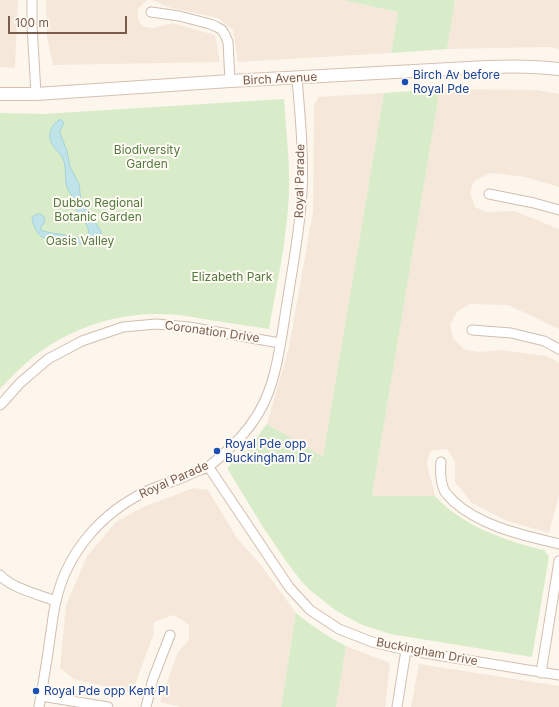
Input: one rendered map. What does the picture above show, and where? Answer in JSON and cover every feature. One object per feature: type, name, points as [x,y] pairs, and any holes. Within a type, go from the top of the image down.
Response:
[{"type":"street","points":[[32,0],[36,94]]},
{"type":"street","points":[[150,12],[179,16],[210,24],[222,30],[228,42],[230,81]]},
{"type":"street","name":"Birch Avenue","points":[[0,94],[36,94],[230,81],[487,67],[540,67],[559,70]]},
{"type":"street","name":"Royal Parade","points":[[39,707],[56,601],[63,579],[82,544],[110,514],[127,502],[208,466],[239,439],[253,422],[271,386],[280,343],[296,246],[301,204],[302,169],[298,78]]},
{"type":"street","points":[[489,194],[534,203],[559,210]]},
{"type":"street","name":"Coronation Drive","points":[[0,404],[20,383],[48,359],[82,341],[123,327],[156,324],[189,327],[280,343]]},
{"type":"street","points":[[472,330],[511,333],[544,341],[559,349]]},
{"type":"street","points":[[441,462],[440,478],[445,493],[460,506],[479,518],[495,525],[514,532],[559,544]]},
{"type":"street","name":"Buckingham Drive","points":[[208,466],[289,587],[310,610],[339,629],[372,642],[406,650],[559,675]]},
{"type":"street","points":[[541,673],[559,561]]},
{"type":"street","points":[[0,575],[3,579],[27,591],[56,601]]},
{"type":"street","points":[[146,707],[153,680],[170,635]]},
{"type":"street","points":[[397,707],[406,650]]},
{"type":"street","points":[[41,696],[108,707]]},
{"type":"shaded area","points":[[0,0],[18,0],[15,68],[0,67]]},
{"type":"shaded area","points":[[46,0],[147,0],[138,9],[138,18],[142,26],[153,28],[172,23],[215,35],[220,62],[53,65],[47,38]]},
{"type":"shaded area","points":[[152,0],[342,0],[398,12],[391,53],[238,62],[233,30],[218,18],[168,7]]},
{"type":"shaded area","points":[[455,0],[559,0],[559,49],[549,47],[447,49]]},
{"type":"shaded area","points":[[440,89],[537,90],[559,94],[559,187],[525,177],[491,173],[474,181],[470,192],[475,207],[486,212],[515,211],[559,229],[559,329],[508,305],[470,304],[457,312],[450,324],[453,338],[465,350],[481,352],[499,350],[547,356],[559,363],[559,495],[549,533],[507,521],[472,503],[455,482],[455,461],[447,449],[431,451],[427,461],[435,496],[372,496]]},
{"type":"shaded area","points":[[384,93],[323,458],[267,424],[289,347],[313,211],[314,106],[318,97]]},
{"type":"shaded area","points":[[193,488],[208,490],[237,538],[260,564],[296,613],[281,707],[181,707],[160,702],[178,652],[189,640],[189,625],[174,615],[154,622],[153,636],[132,693],[74,679],[60,668],[66,605],[87,556],[116,522],[141,508]]},
{"type":"shaded area","points":[[346,646],[390,663],[385,707],[336,707]]},
{"type":"shaded area","points":[[419,664],[559,686],[559,707],[411,707]]},
{"type":"green space","points":[[342,0],[455,0],[447,49],[391,53],[398,12]]},
{"type":"green space","points":[[440,89],[372,496],[435,496],[458,516],[485,531],[530,547],[544,550],[549,557],[532,657],[390,634],[360,624],[335,610],[310,590],[288,564],[263,527],[227,468],[249,448],[267,424],[323,457],[384,93]]},
{"type":"green space","name":"Dubbo Regional Botanic Garden","points":[[284,99],[289,170],[288,210],[269,329],[166,314],[126,316],[93,325],[62,338],[33,357],[0,389],[0,113],[43,114]]},
{"type":"green space","points":[[296,613],[320,631],[346,646],[336,707],[281,707]]},
{"type":"water","points":[[59,120],[62,120],[63,122],[60,133],[67,151],[70,167],[79,184],[81,201],[101,231],[101,242],[97,245],[42,237],[37,231],[33,222],[32,217],[39,214],[42,215],[45,222],[40,229],[43,231],[82,238],[89,234],[86,224],[77,210],[73,198],[67,188],[63,159],[51,141],[50,134],[52,127]]},
{"type":"place","name":"Birch Av before Royal Pde","points":[[405,82]]},
{"type":"place","name":"Royal Pde opp Buckingham Dr","points":[[217,451]]},
{"type":"place","name":"Royal Pde opp Kent Pl","points":[[36,691]]},
{"type":"park label","name":"Biodiversity Garden","points":[[147,157]]},
{"type":"park label","name":"Oasis Valley","points":[[80,241]]},
{"type":"park label","name":"Elizabeth Park","points":[[232,277]]}]
